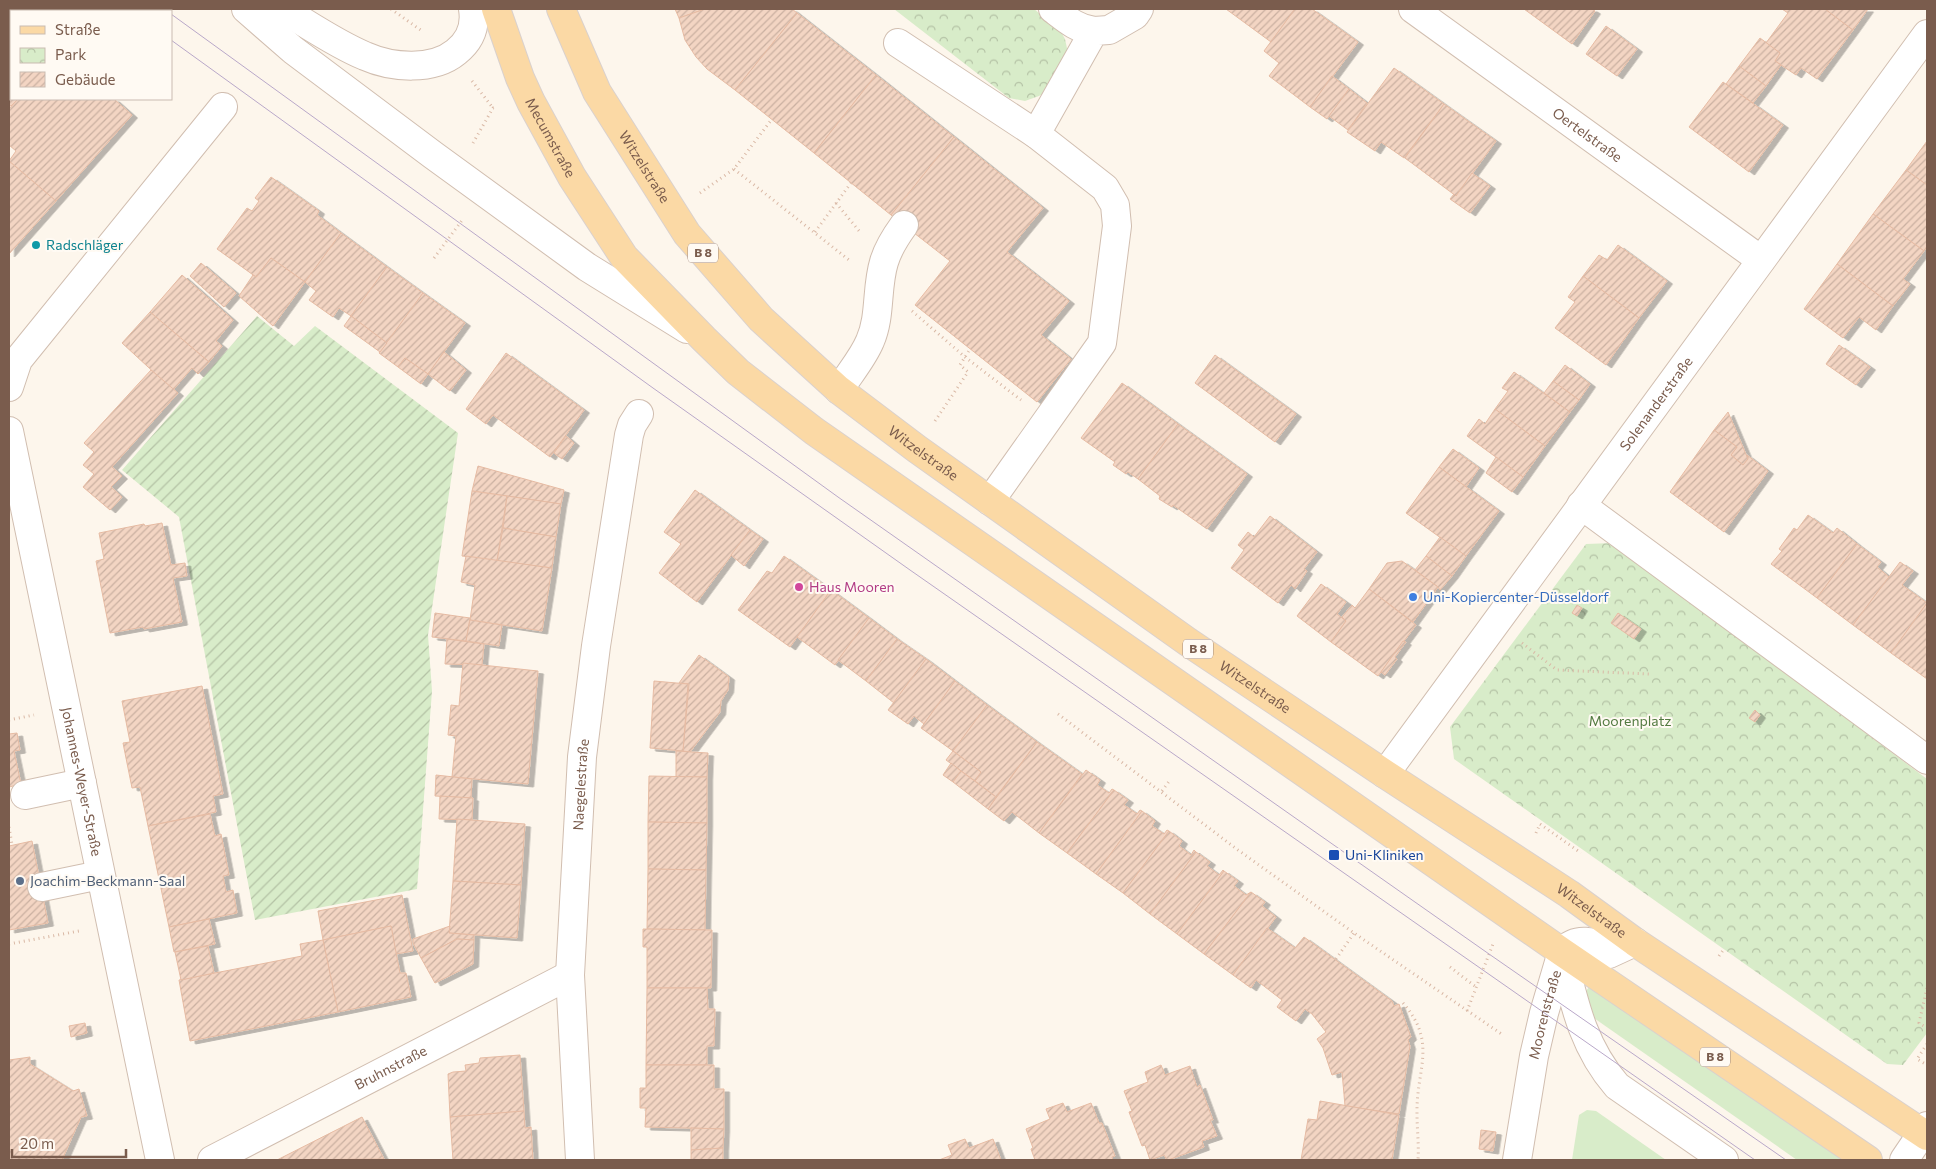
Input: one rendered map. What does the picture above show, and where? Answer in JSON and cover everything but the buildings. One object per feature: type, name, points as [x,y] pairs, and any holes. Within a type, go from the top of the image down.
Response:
[{"type":"main road","name":"Mecumstraße","points":[[496,9],[530,102],[572,177],[624,257],[704,340]]},
{"type":"main road","name":"Witzelstraße","points":[[561,9],[597,92],[687,234],[762,319],[839,390],[990,501],[1188,642],[1569,894],[1635,942],[1926,1131]]},
{"type":"main road","name":"B 8","points":[[704,340],[738,372],[814,431],[1562,952],[1868,1160]]},
{"type":"street","points":[[246,9],[293,50],[587,267],[704,340]]},
{"type":"street","points":[[282,9],[324,35],[366,57],[395,64],[422,65],[451,56],[465,45],[472,34],[473,9]]},
{"type":"street","points":[[1053,9],[1067,21],[1084,30],[1094,32],[1109,30],[1134,15],[1139,9]]},
{"type":"street","name":"Oertelstraße","points":[[1413,9],[1761,260]]},
{"type":"street","points":[[1036,134],[1094,32]]},
{"type":"street","name":"Solenanderstraße","points":[[1385,774],[1580,505],[1927,34]]},
{"type":"street","points":[[898,43],[1036,134],[1105,188],[1115,205],[1117,226],[1102,343],[990,501]]},
{"type":"street","points":[[9,387],[18,360],[223,107]]},
{"type":"street","points":[[839,390],[870,341],[878,314],[884,262],[892,242],[904,225]]},
{"type":"street","name":"Naegelestraße","points":[[580,1160],[570,974],[582,757],[629,435],[632,425],[639,414]]},
{"type":"street","name":"Johannes-Weyer-Straße","points":[[9,431],[160,1160]]},
{"type":"street","points":[[1580,505],[1927,760]]},
{"type":"street","points":[[25,794],[82,782]]},
{"type":"street","points":[[42,887],[100,875]]},
{"type":"street","name":"Moorenstraße","points":[[1517,1160],[1534,1056],[1544,1013],[1562,952],[1576,942],[1587,941],[1596,943],[1609,954],[1635,942]]},
{"type":"street","points":[[1562,952],[1577,1014],[1603,1070],[1617,1086],[1724,1160]]},
{"type":"street","name":"Bruhnstraße","points":[[212,1160],[570,974]]},
{"type":"street","points":[[1904,1160],[1926,1131]]},
{"type":"path","points":[[392,9],[424,32]]},
{"type":"path","points":[[673,212],[734,169],[772,119]]},
{"type":"path","points":[[815,232],[851,183]]},
{"type":"path","points":[[434,258],[466,216]]},
{"type":"path","points":[[917,448],[968,372],[960,365],[970,349]]},
{"type":"path","points":[[1496,622],[1557,670],[1649,674]]},
{"type":"path","points":[[1058,714],[1238,850],[1354,933],[1534,1056]]},
{"type":"path","points":[[1162,791],[1170,780]]},
{"type":"path","points":[[1540,824],[1580,854]]},
{"type":"path","points":[[9,827],[12,845]]},
{"type":"path","points":[[9,944],[111,924]]},
{"type":"path","points":[[1336,959],[1354,933]]},
{"type":"path","points":[[1450,967],[1476,987]]},
{"type":"path","points":[[1927,988],[1919,1023],[1927,1028]]},
{"type":"path","points":[[1403,1003],[1419,1027],[1424,1047],[1417,1113],[1418,1160],[1422,1160]]},
{"type":"path","points":[[1927,1044],[1917,1059],[1927,1065]]},
{"type":"green space","points":[[894,9],[1034,9],[1060,30],[1065,39],[1068,53],[1054,87],[1039,96],[1025,101],[1009,98]]},
{"type":"green space","points":[[257,316],[294,346],[315,326],[458,433],[428,635],[432,691],[417,889],[255,920],[179,517],[122,470]]},
{"type":"green space","name":"Moorenplatz","points":[[1613,543],[1927,779],[1927,1033],[1903,1065],[1887,1064],[1454,759],[1450,727],[1586,544]]},
{"type":"green space","points":[[1589,987],[1595,988],[1842,1160],[1797,1160],[1581,1009],[1577,1003]]},
{"type":"green space","points":[[1587,1110],[1596,1111],[1666,1160],[1572,1160],[1579,1115]]},
{"type":"tram line","points":[[172,15],[838,497],[1786,1160]]},
{"type":"tram line","points":[[172,41],[653,388],[910,570],[1755,1160]]},
{"type":"place","name":"Radschläger","points":[[36,245]]},
{"type":"place","name":"Haus Mooren","points":[[799,587]]},
{"type":"place","name":"Uni-Kopiercenter-Düsseldorf","points":[[1413,597]]},
{"type":"place","name":"Uni-Kliniken","points":[[1334,855]]},
{"type":"place","name":"Joachim-Beckmann-Saal","points":[[20,881]]}]
